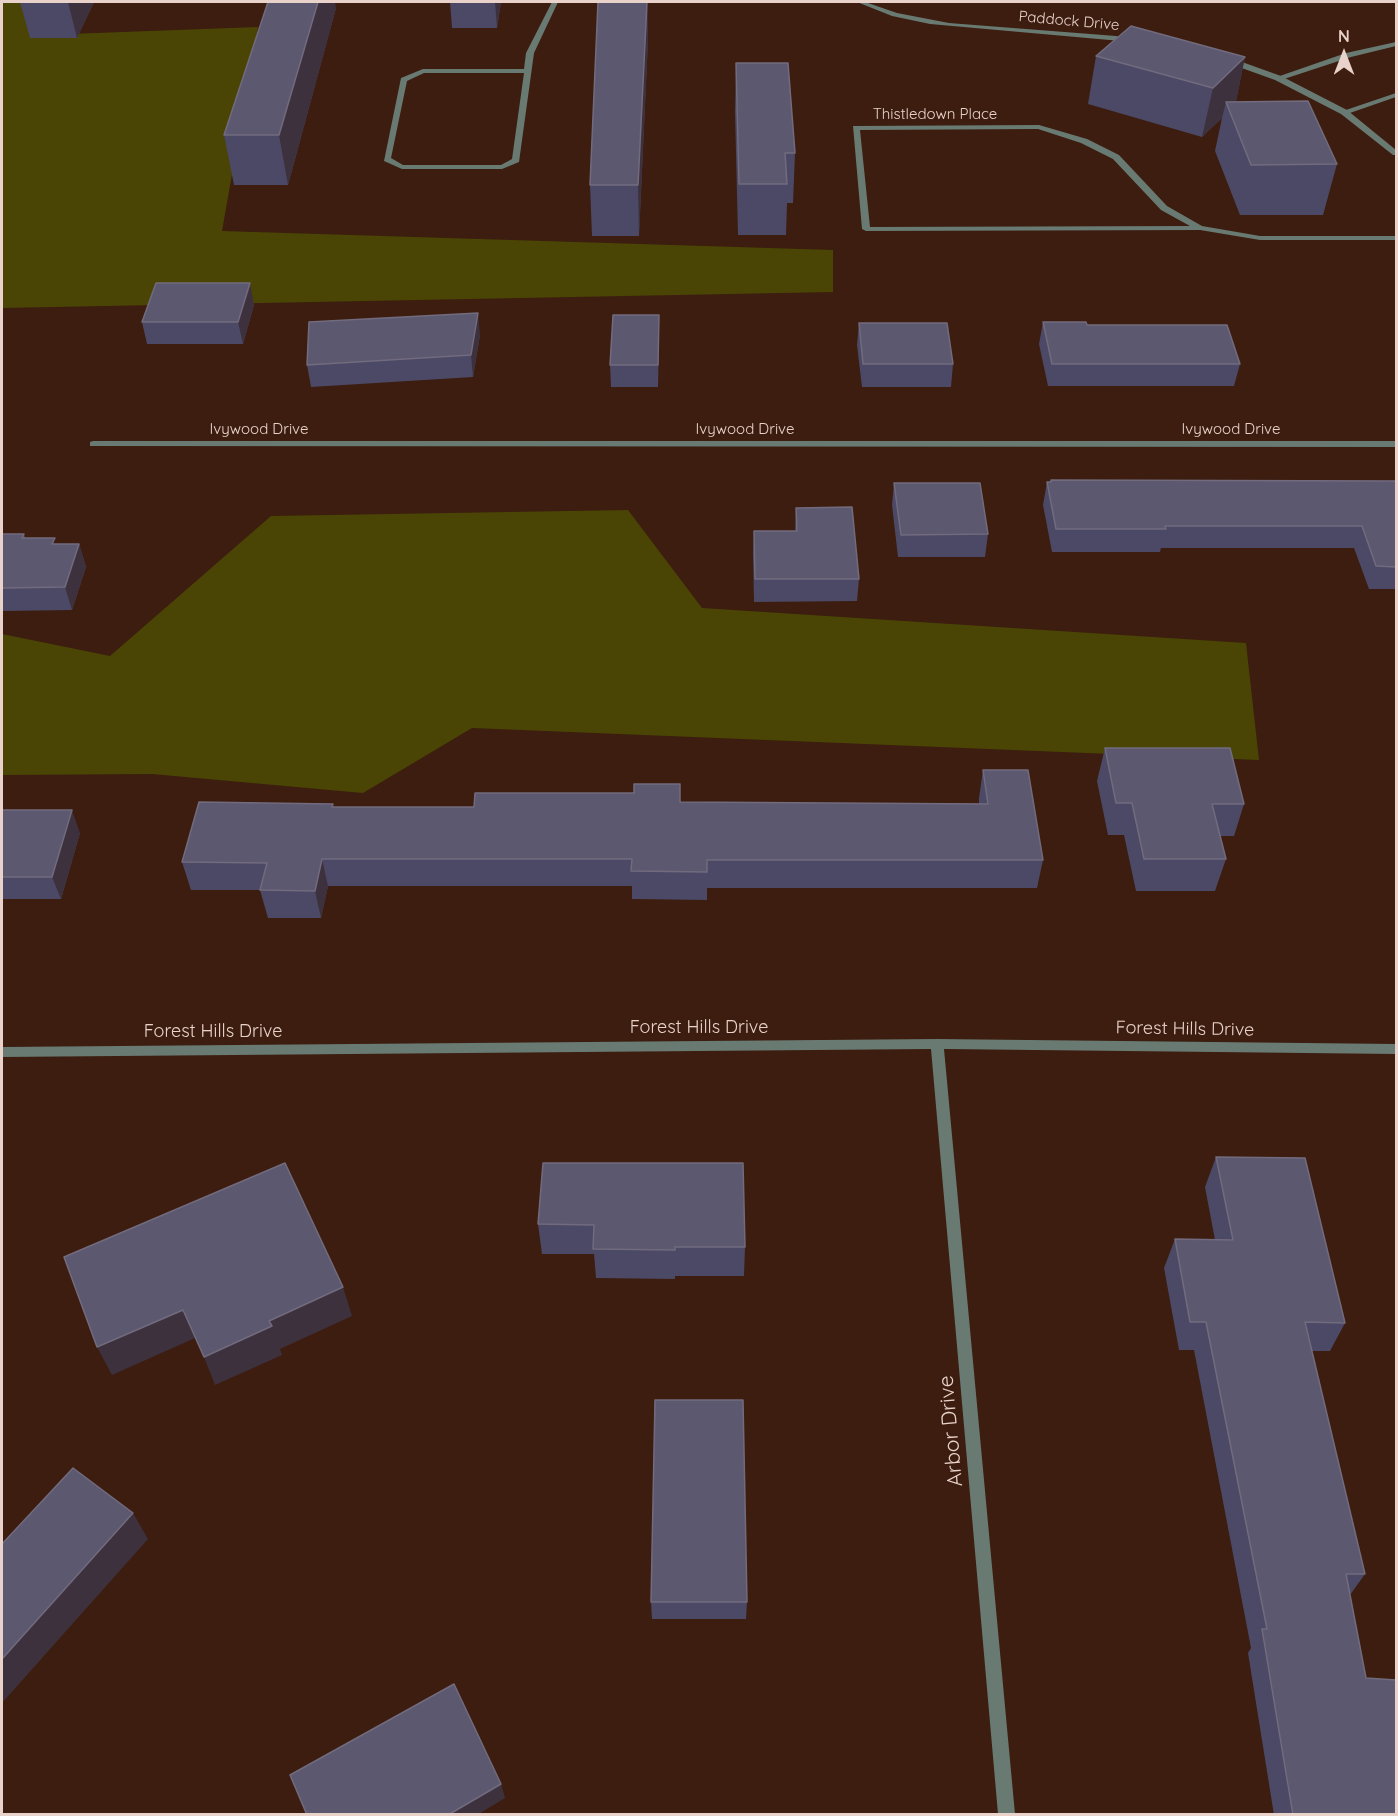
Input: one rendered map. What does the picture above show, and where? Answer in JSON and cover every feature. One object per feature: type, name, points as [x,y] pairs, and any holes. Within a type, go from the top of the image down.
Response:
[{"type":"street","points":[[527,71],[423,71],[404,80],[387,159],[402,167],[502,167],[516,160],[530,53],[555,2]]},
{"type":"street","name":"Paddock Drive","points":[[860,2],[909,19],[945,25],[1137,40]]},
{"type":"street","points":[[1278,78],[1349,55],[1396,44]]},
{"type":"street","points":[[1221,57],[1278,78],[1344,111],[1396,153]]},
{"type":"street","points":[[1344,111],[1396,95]]},
{"type":"street","name":"Thistledown Place","points":[[1200,228],[1164,208],[1116,157],[1084,141],[1040,127],[856,128],[866,229],[1200,228],[1260,238],[1396,238]]},
{"type":"street","name":"Ivywood Drive","points":[[93,444],[1396,444]]},
{"type":"street","name":"Forest Hills Drive","points":[[2,1052],[937,1044],[1396,1049]]},
{"type":"street","name":"Arbor Drive","points":[[937,1044],[1007,1815]]},
{"type":"shaded area","points":[[2,2],[51,2],[42,35],[258,27],[222,231],[833,250],[833,292],[2,308]]},
{"type":"shaded area","points":[[628,510],[702,608],[1246,643],[1259,760],[472,728],[363,793],[152,774],[2,775],[2,634],[110,656],[271,516]]},
{"type":"building","points":[[268,2],[318,2],[279,135],[224,135]]},
{"type":"building","points":[[598,2],[647,2],[638,185],[590,185]]},
{"type":"building","points":[[1131,26],[1245,57],[1213,88],[1096,56]]},
{"type":"building","points":[[736,63],[788,63],[795,153],[785,153],[787,184],[739,184]]},
{"type":"building","points":[[1308,101],[1337,164],[1251,165],[1226,102]]},
{"type":"building","points":[[156,283],[250,283],[238,322],[142,322]]},
{"type":"building","points":[[478,313],[471,355],[307,365],[309,322]]},
{"type":"building","points":[[613,315],[659,315],[658,365],[610,365]]},
{"type":"building","points":[[1043,322],[1086,322],[1087,325],[1227,325],[1240,364],[1052,364]]},
{"type":"building","points":[[859,323],[947,323],[953,364],[863,364]]},
{"type":"building","points":[[1051,480],[1396,481],[1396,567],[1376,566],[1362,526],[1165,526],[1166,529],[1056,529],[1047,482]]},
{"type":"building","points":[[894,483],[980,483],[988,534],[901,535]]},
{"type":"building","points":[[852,507],[859,579],[755,579],[754,531],[797,531],[796,508]]},
{"type":"building","points":[[2,534],[24,534],[22,538],[55,538],[52,544],[79,544],[65,587],[2,588]]},
{"type":"building","points":[[1105,748],[1230,748],[1244,804],[1212,804],[1226,859],[1144,859],[1132,803],[1116,803]]},
{"type":"building","points":[[983,770],[1028,770],[1043,860],[707,860],[707,872],[631,871],[632,859],[322,859],[315,891],[260,890],[267,863],[182,862],[199,802],[333,804],[332,807],[474,807],[475,793],[634,793],[634,784],[680,784],[680,802],[988,804]]},
{"type":"building","points":[[2,810],[72,810],[52,877],[2,877]]},
{"type":"building","points":[[1216,1157],[1305,1158],[1345,1323],[1305,1322],[1365,1574],[1346,1574],[1366,1678],[1396,1680],[1396,1815],[1293,1815],[1262,1629],[1267,1629],[1206,1322],[1190,1322],[1175,1239],[1233,1240]]},
{"type":"building","points":[[285,1163],[343,1287],[269,1321],[272,1326],[204,1357],[183,1310],[97,1347],[64,1257]]},
{"type":"building","points":[[543,1163],[743,1163],[745,1247],[675,1247],[675,1250],[593,1249],[594,1225],[538,1224]]},
{"type":"building","points":[[655,1400],[743,1400],[747,1602],[651,1602]]},
{"type":"building","points":[[73,1468],[133,1513],[2,1659],[2,1544]]},
{"type":"building","points":[[454,1684],[501,1784],[448,1815],[307,1815],[290,1775]]}]
